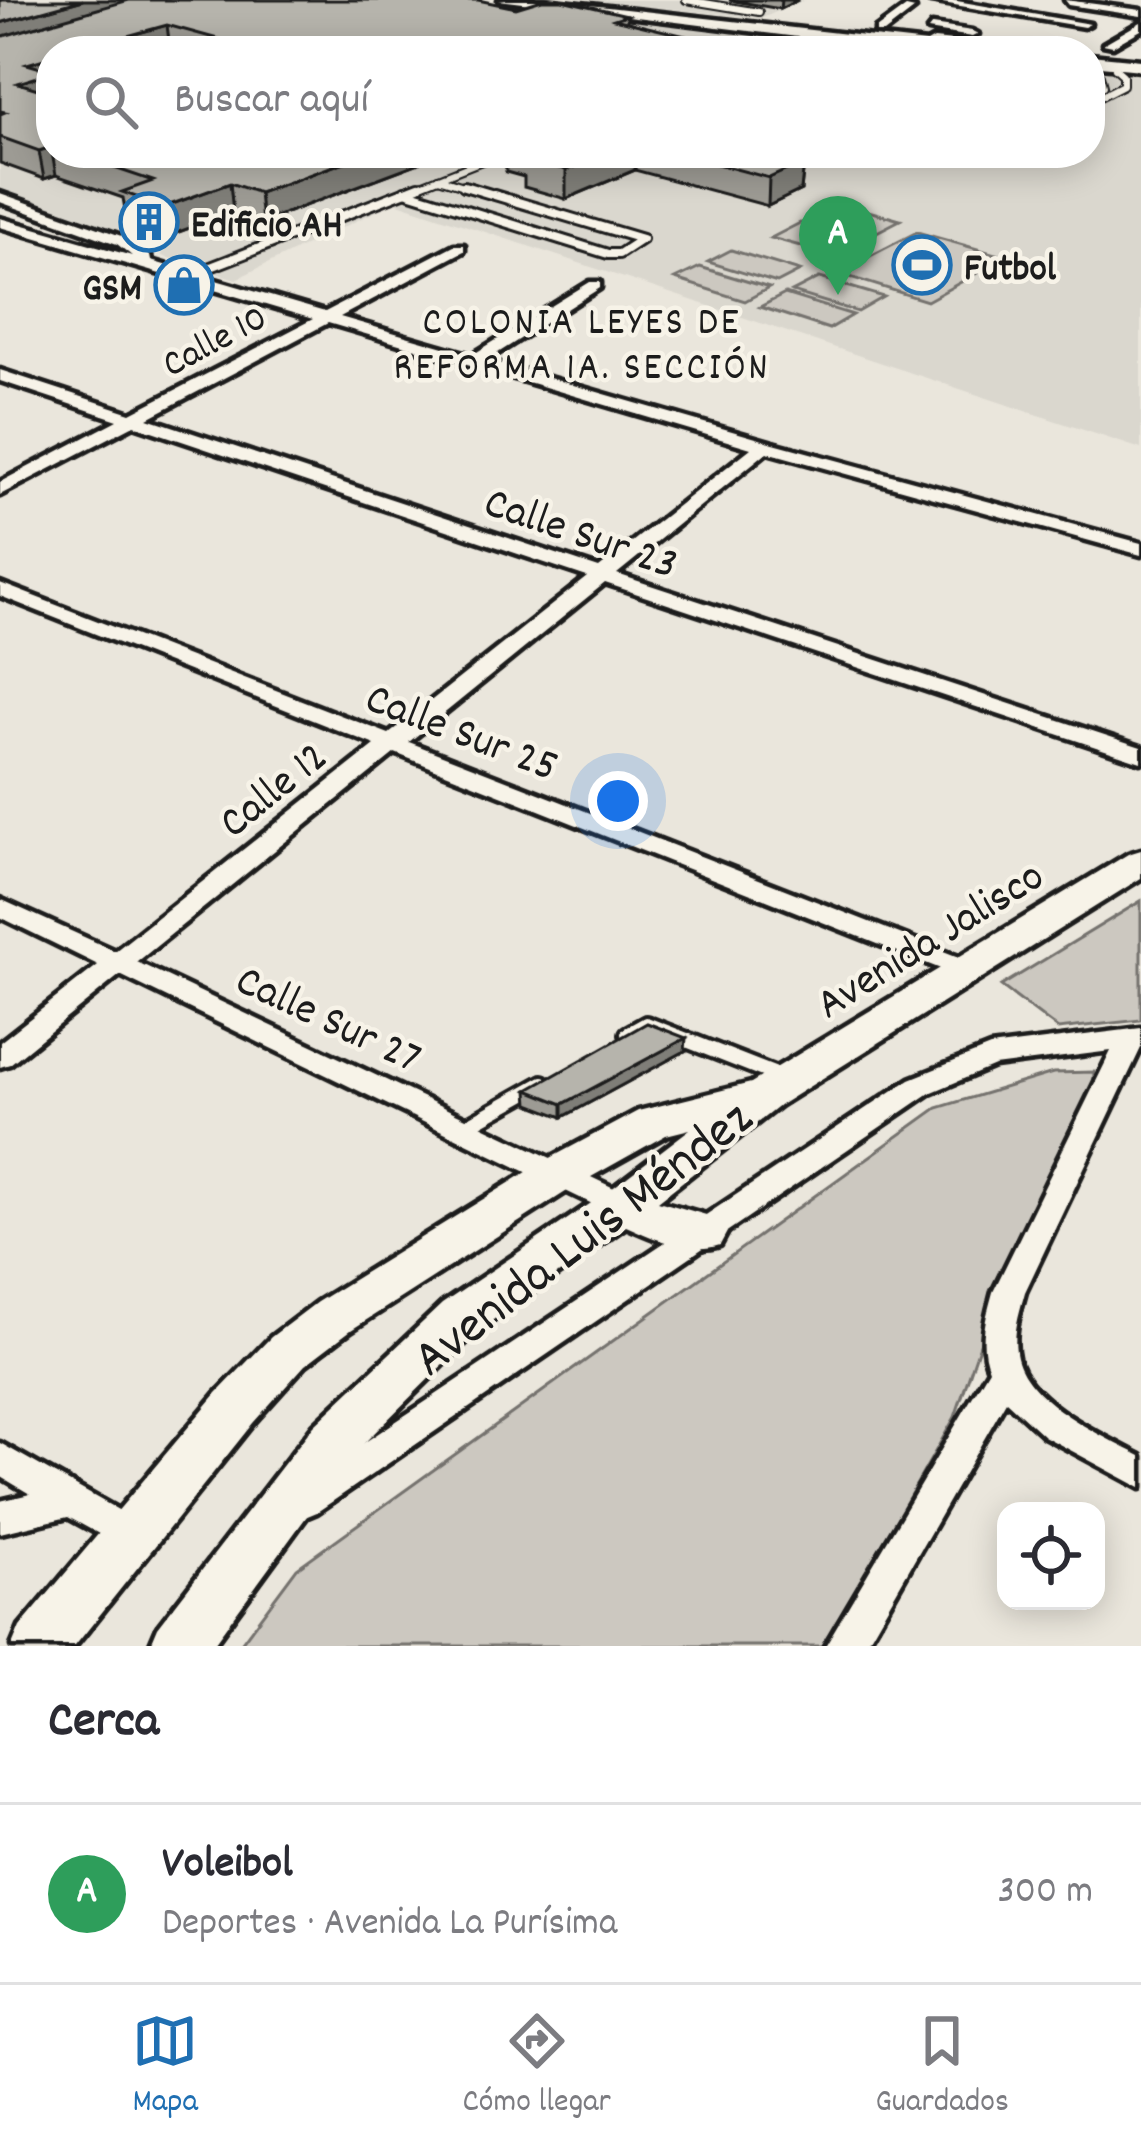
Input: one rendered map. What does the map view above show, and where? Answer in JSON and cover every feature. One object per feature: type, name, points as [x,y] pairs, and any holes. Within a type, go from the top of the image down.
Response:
[{"type":"main road","points":[[499,4],[835,36]]},
{"type":"main road","points":[[717,24],[821,36]]},
{"type":"main road","points":[[1105,63],[1141,68]]},
{"type":"main road","name":"Avenida Jalisco","points":[[777,1087],[1141,862]]},
{"type":"main road","name":"Avenida Luis Méndez","points":[[40,1646],[288,1351],[334,1316],[559,1174],[653,1122],[777,1087]]},
{"type":"main road","name":"Avenida Luis Méndez","points":[[178,1646],[332,1442],[459,1318],[622,1205],[777,1087]]},
{"type":"main road","points":[[622,1205],[667,1225],[704,1232]]},
{"type":"street","points":[[929,0],[1084,23]]},
{"type":"street","points":[[1069,1],[1088,36]]},
{"type":"street","points":[[1069,1],[1141,13]]},
{"type":"street","points":[[879,36],[910,9]]},
{"type":"street","points":[[1105,55],[1141,25]]},
{"type":"street","points":[[922,36],[936,26],[972,34]]},
{"type":"street","points":[[2,199],[122,241],[140,251],[149,267]]},
{"type":"street","points":[[0,223],[764,446],[1141,549]]},
{"type":"street","name":"Calle 10","points":[[0,489],[459,248]]},
{"type":"street","points":[[472,362],[596,286]]},
{"type":"street","name":"Calle Sur 23","points":[[0,375],[1141,755]]},
{"type":"street","name":"Calle 12","points":[[0,1057],[764,446]]},
{"type":"street","name":"Calle Sur 25","points":[[0,589],[965,969]]},
{"type":"street","name":"Calle Sur 27","points":[[0,907],[622,1205]]},
{"type":"street","points":[[273,1522],[920,1086],[990,1057],[1138,1040]]},
{"type":"street","points":[[1138,1040],[998,1319],[1004,1374],[1026,1403],[1054,1425],[1141,1474]]},
{"type":"street","points":[[844,1646],[1004,1374]]},
{"type":"street","points":[[0,1458],[130,1535]]},
{"type":"street","points":[[0,1517],[69,1501]]},
{"type":"lane","points":[[686,0],[759,12]]},
{"type":"lane","points":[[1105,66],[1123,74],[1123,85],[1105,93]]},
{"type":"lane","points":[[185,277],[464,168]]},
{"type":"lane","points":[[405,191],[608,254],[620,254],[642,239],[438,178]]},
{"type":"lane","points":[[515,225],[549,211]]},
{"type":"lane","points":[[606,1047],[646,1024],[777,1087]]},
{"type":"lane","points":[[463,1128],[565,1070]]},
{"type":"shaded area","points":[[0,0],[474,0],[794,36],[36,36],[36,168],[1105,168],[1105,69],[1141,73],[1141,449],[395,202],[236,279],[162,256],[163,247],[0,192]]},
{"type":"shaded area","points":[[578,0],[805,0],[762,18]]},
{"type":"shaded area","points":[[840,203],[900,220],[873,234],[812,218]]},
{"type":"shaded area","points":[[800,223],[861,240],[833,255],[771,238]]},
{"type":"shaded area","name":"Futbol","points":[[917,232],[1006,257],[927,301],[837,273]]},
{"type":"shaded area","points":[[731,250],[800,271],[777,283],[708,262]]},
{"type":"shaded area","points":[[700,267],[769,288],[745,301],[675,279]]},
{"type":"shaded area","points":[[819,278],[884,297],[858,312],[792,292]]},
{"type":"shaded area","points":[[785,294],[853,315],[829,329],[760,307]]},
{"type":"shaded area","points":[[1141,901],[1141,1020],[1058,1029],[1001,986]]},
{"type":"shaded area","points":[[1094,1072],[1092,1108],[993,1306],[955,1417],[824,1646],[239,1646],[297,1568],[937,1108],[1053,1073]]},
{"type":"building","points":[[0,0],[83,0],[0,23]]},
{"type":"building","points":[[129,0],[478,0],[516,8],[562,0],[627,15],[614,19],[686,36],[207,36],[167,25],[127,36],[36,36],[36,61],[27,64],[36,67],[36,78],[18,83],[36,88],[36,150],[0,137],[0,114],[5,112],[0,111],[0,37]]},
{"type":"building","points":[[114,168],[328,168],[259,193],[230,183],[164,207],[122,192],[153,181]]},
{"type":"building","points":[[732,168],[791,168],[769,178]]},
{"type":"building","points":[[647,1023],[686,1038],[563,1104],[528,1090]]},
{"type":"place","name":"Edificio AH","points":[[149,222]]},
{"type":"place","name":"Futbol","points":[[922,265]]},
{"type":"place","name":"GSM","points":[[184,285]]},
{"type":"place","name":"Voleibol","points":[[838,295]]},
{"type":"district","name":"COLONIA LEYES DE REFORMA 1A. SECCIÓN","points":[[582,342]]}]
